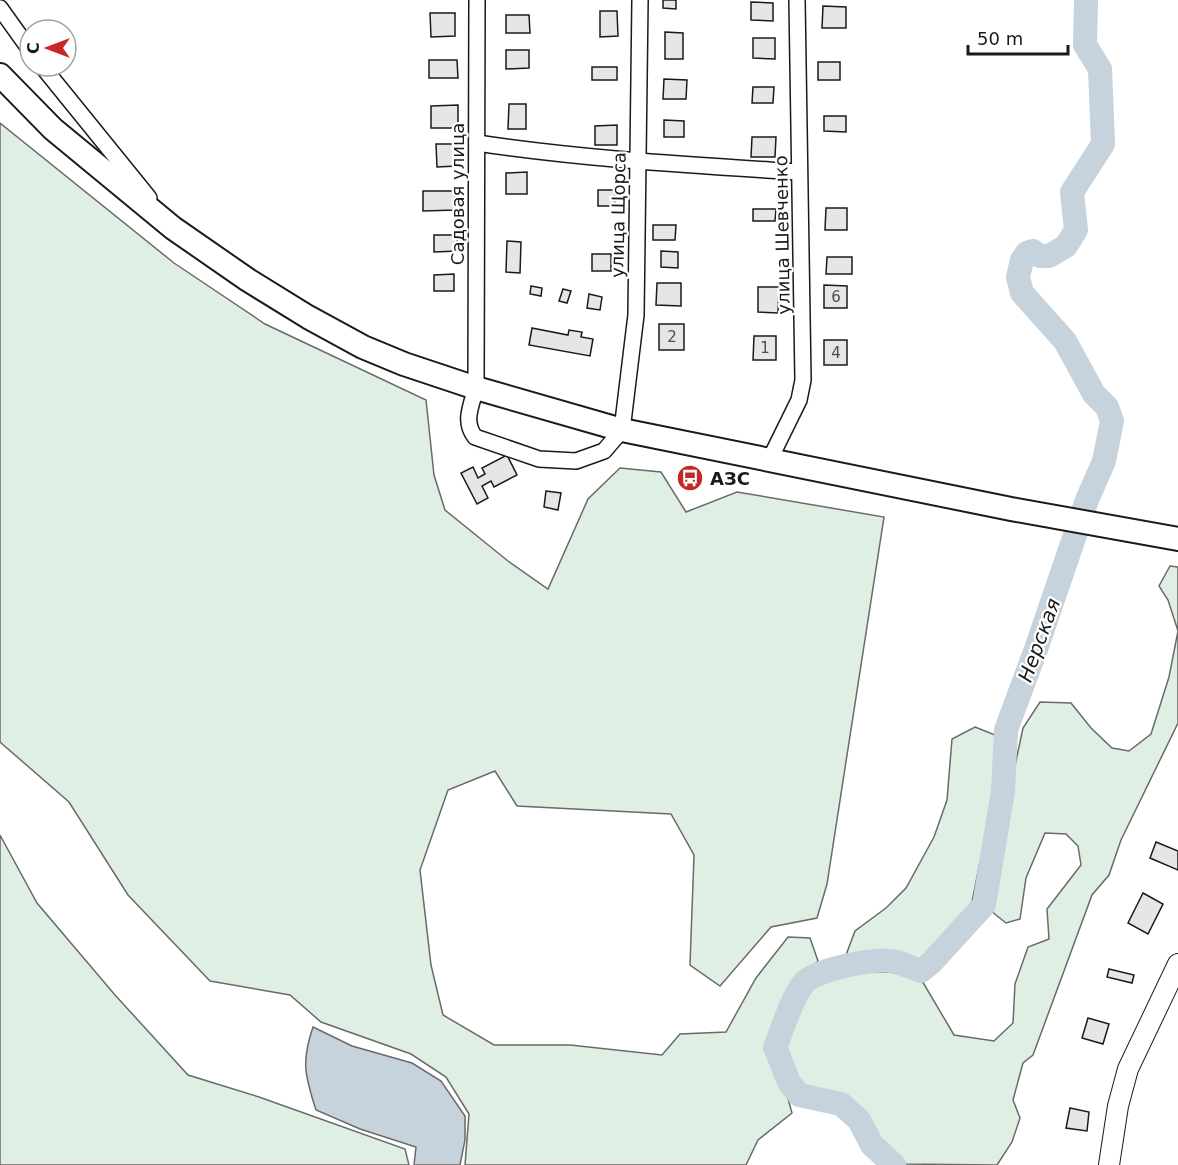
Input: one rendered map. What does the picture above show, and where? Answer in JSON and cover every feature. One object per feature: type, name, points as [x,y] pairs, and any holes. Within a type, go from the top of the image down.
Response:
[{"type":"highway","points":[[0,75],[53,129],[173,228],[248,280],[308,317],[363,347],[404,364],[476,388],[622,430],[1011,509],[1169,537]]},
{"type":"main road","points":[[1109,1165],[1118,1106],[1128,1069],[1178,964]]},
{"type":"street","name":"Садовая улица","points":[[477,0],[476,388],[468,419],[470,430],[475,437],[539,459],[576,461],[604,451],[622,430]]},
{"type":"street","name":"улица Щорса","points":[[622,430],[636,315],[640,0]]},
{"type":"street","name":"улица Шевченко","points":[[769,461],[799,400],[803,380],[797,0]]},
{"type":"street","points":[[0,8],[18,33]]},
{"type":"street","points":[[52,78],[173,228]]},
{"type":"street","points":[[477,143],[537,152],[638,162],[799,172]]},
{"type":"green space","points":[[0,123],[174,263],[265,324],[426,400],[434,475],[445,510],[508,561],[548,589],[588,499],[620,468],[661,472],[686,512],[737,492],[884,517],[827,884],[817,918],[771,927],[720,986],[690,965],[694,855],[671,814],[517,806],[495,771],[448,790],[420,870],[431,965],[443,1015],[494,1045],[570,1045],[662,1055],[680,1034],[726,1032],[756,978],[788,937],[810,938],[818,961],[799,979],[767,1053],[787,1095],[792,1113],[758,1140],[746,1165],[465,1165],[469,1114],[446,1077],[411,1054],[321,1022],[290,995],[210,981],[128,895],[69,802],[0,742]]},
{"type":"green space","points":[[1170,566],[1178,567],[1178,631],[1168,600],[1159,586]]},
{"type":"green space","points":[[1178,631],[1178,723],[1121,840],[1109,875],[1092,895],[1033,1055],[1023,1063],[1013,1100],[1020,1118],[1012,1142],[997,1165],[902,1164],[880,1141],[868,1117],[851,1104],[825,1091],[802,1087],[784,1047],[809,987],[856,972],[890,972],[921,979],[954,1035],[994,1041],[1013,1023],[1015,984],[1028,947],[1049,939],[1047,909],[1081,865],[1078,846],[1066,834],[1045,833],[1026,878],[1020,919],[1006,923],[991,911],[1010,789],[1023,728],[1040,702],[1071,703],[1091,728],[1112,748],[1129,751],[1151,734],[1169,677]]},
{"type":"green space","points":[[975,727],[995,735],[996,783],[972,902],[929,955],[916,963],[896,952],[846,955],[855,931],[886,908],[906,888],[934,837],[947,800],[952,739]]},
{"type":"green space","points":[[0,835],[37,903],[115,995],[188,1075],[259,1097],[405,1149],[409,1165],[0,1165]]},
{"type":"shaded area","points":[[313,1027],[352,1046],[412,1063],[441,1081],[465,1116],[465,1140],[460,1165],[414,1165],[416,1147],[360,1129],[316,1110],[306,1069],[307,1050]]},
{"type":"building","points":[[663,0],[676,0],[676,9],[663,8]]},
{"type":"building","points":[[751,2],[773,3],[773,21],[751,20]]},
{"type":"building","points":[[823,6],[846,7],[846,28],[822,28]]},
{"type":"building","points":[[600,11],[617,11],[618,36],[600,37]]},
{"type":"building","points":[[430,13],[455,13],[455,36],[431,37]]},
{"type":"building","points":[[506,15],[529,15],[530,33],[506,33]]},
{"type":"building","points":[[665,32],[683,33],[683,59],[665,59]]},
{"type":"building","points":[[753,38],[775,38],[775,59],[753,58]]},
{"type":"building","points":[[506,50],[529,50],[529,68],[506,69]]},
{"type":"building","points":[[429,60],[457,60],[458,78],[429,78]]},
{"type":"building","points":[[818,62],[840,62],[840,80],[818,80]]},
{"type":"building","points":[[592,67],[617,67],[617,80],[592,80]]},
{"type":"building","points":[[664,79],[687,80],[686,99],[663,99]]},
{"type":"building","points":[[753,87],[774,87],[773,103],[752,103]]},
{"type":"building","points":[[509,104],[526,104],[526,129],[508,129]]},
{"type":"building","points":[[458,105],[458,128],[431,128],[431,106]]},
{"type":"building","points":[[824,116],[846,116],[846,132],[824,131]]},
{"type":"building","points":[[664,120],[684,121],[684,137],[664,137]]},
{"type":"building","points":[[617,125],[617,145],[595,145],[595,126]]},
{"type":"building","points":[[752,137],[776,137],[775,157],[751,157]]},
{"type":"building","points":[[436,144],[457,144],[457,166],[437,167]]},
{"type":"building","points":[[527,172],[527,194],[506,194],[506,173]]},
{"type":"building","points":[[598,190],[615,190],[615,206],[598,206]]},
{"type":"building","points":[[423,191],[455,191],[456,210],[423,211]]},
{"type":"building","points":[[826,208],[847,208],[847,230],[825,230]]},
{"type":"building","points":[[753,209],[776,209],[775,221],[753,221]]},
{"type":"building","points":[[653,225],[676,225],[675,240],[653,240]]},
{"type":"building","points":[[434,235],[457,235],[458,251],[434,252]]},
{"type":"building","points":[[507,241],[521,242],[520,273],[506,272]]},
{"type":"building","points":[[661,251],[678,252],[678,268],[661,267]]},
{"type":"building","points":[[592,254],[611,254],[611,271],[592,271]]},
{"type":"building","points":[[827,257],[852,257],[852,274],[826,274]]},
{"type":"building","points":[[454,274],[454,291],[434,291],[434,275]]},
{"type":"building","points":[[657,283],[681,283],[681,306],[656,305]]},
{"type":"building","points":[[824,285],[847,286],[847,308],[824,308]]},
{"type":"building","points":[[531,286],[542,288],[541,296],[530,294]]},
{"type":"building","points":[[758,287],[779,287],[778,313],[758,312]]},
{"type":"building","points":[[563,289],[571,291],[567,303],[559,301]]},
{"type":"building","points":[[589,294],[602,297],[600,310],[587,308]]},
{"type":"building","points":[[659,324],[684,324],[684,350],[659,350]]},
{"type":"building","points":[[532,328],[568,335],[569,330],[582,332],[581,337],[593,339],[590,356],[529,345]]},
{"type":"building","points":[[754,336],[776,336],[776,360],[753,360]]},
{"type":"building","points":[[824,340],[847,340],[847,365],[824,365]]},
{"type":"building","points":[[507,455],[517,475],[494,487],[491,481],[482,486],[488,498],[477,504],[461,473],[473,467],[478,478],[485,474],[482,468]]},
{"type":"building","points":[[546,491],[561,493],[558,510],[544,507]]},
{"type":"building","points":[[1156,842],[1178,851],[1178,870],[1150,858]]},
{"type":"building","points":[[1143,893],[1163,904],[1148,934],[1128,923]]},
{"type":"building","points":[[1109,969],[1134,975],[1132,983],[1107,977]]},
{"type":"building","points":[[1088,1018],[1109,1024],[1103,1044],[1082,1038]]},
{"type":"building","points":[[1070,1108],[1089,1112],[1087,1131],[1066,1128]]},
{"type":"waterway","name":"Нерская","points":[[894,1165],[872,1145],[859,1120],[841,1104],[799,1095],[789,1082],[775,1047],[794,998],[809,979],[844,966],[883,961],[891,961],[921,971],[984,905],[1003,791],[1006,730],[1087,500],[1104,461],[1112,421],[1107,407],[1094,394],[1065,341],[1022,293],[1018,277],[1022,260],[1027,253],[1033,251],[1040,256],[1049,256],[1066,246],[1076,230],[1072,192],[1103,144],[1100,69],[1085,45],[1086,0]]},
{"type":"place","name":"АЗС","points":[[690,478]]}]
